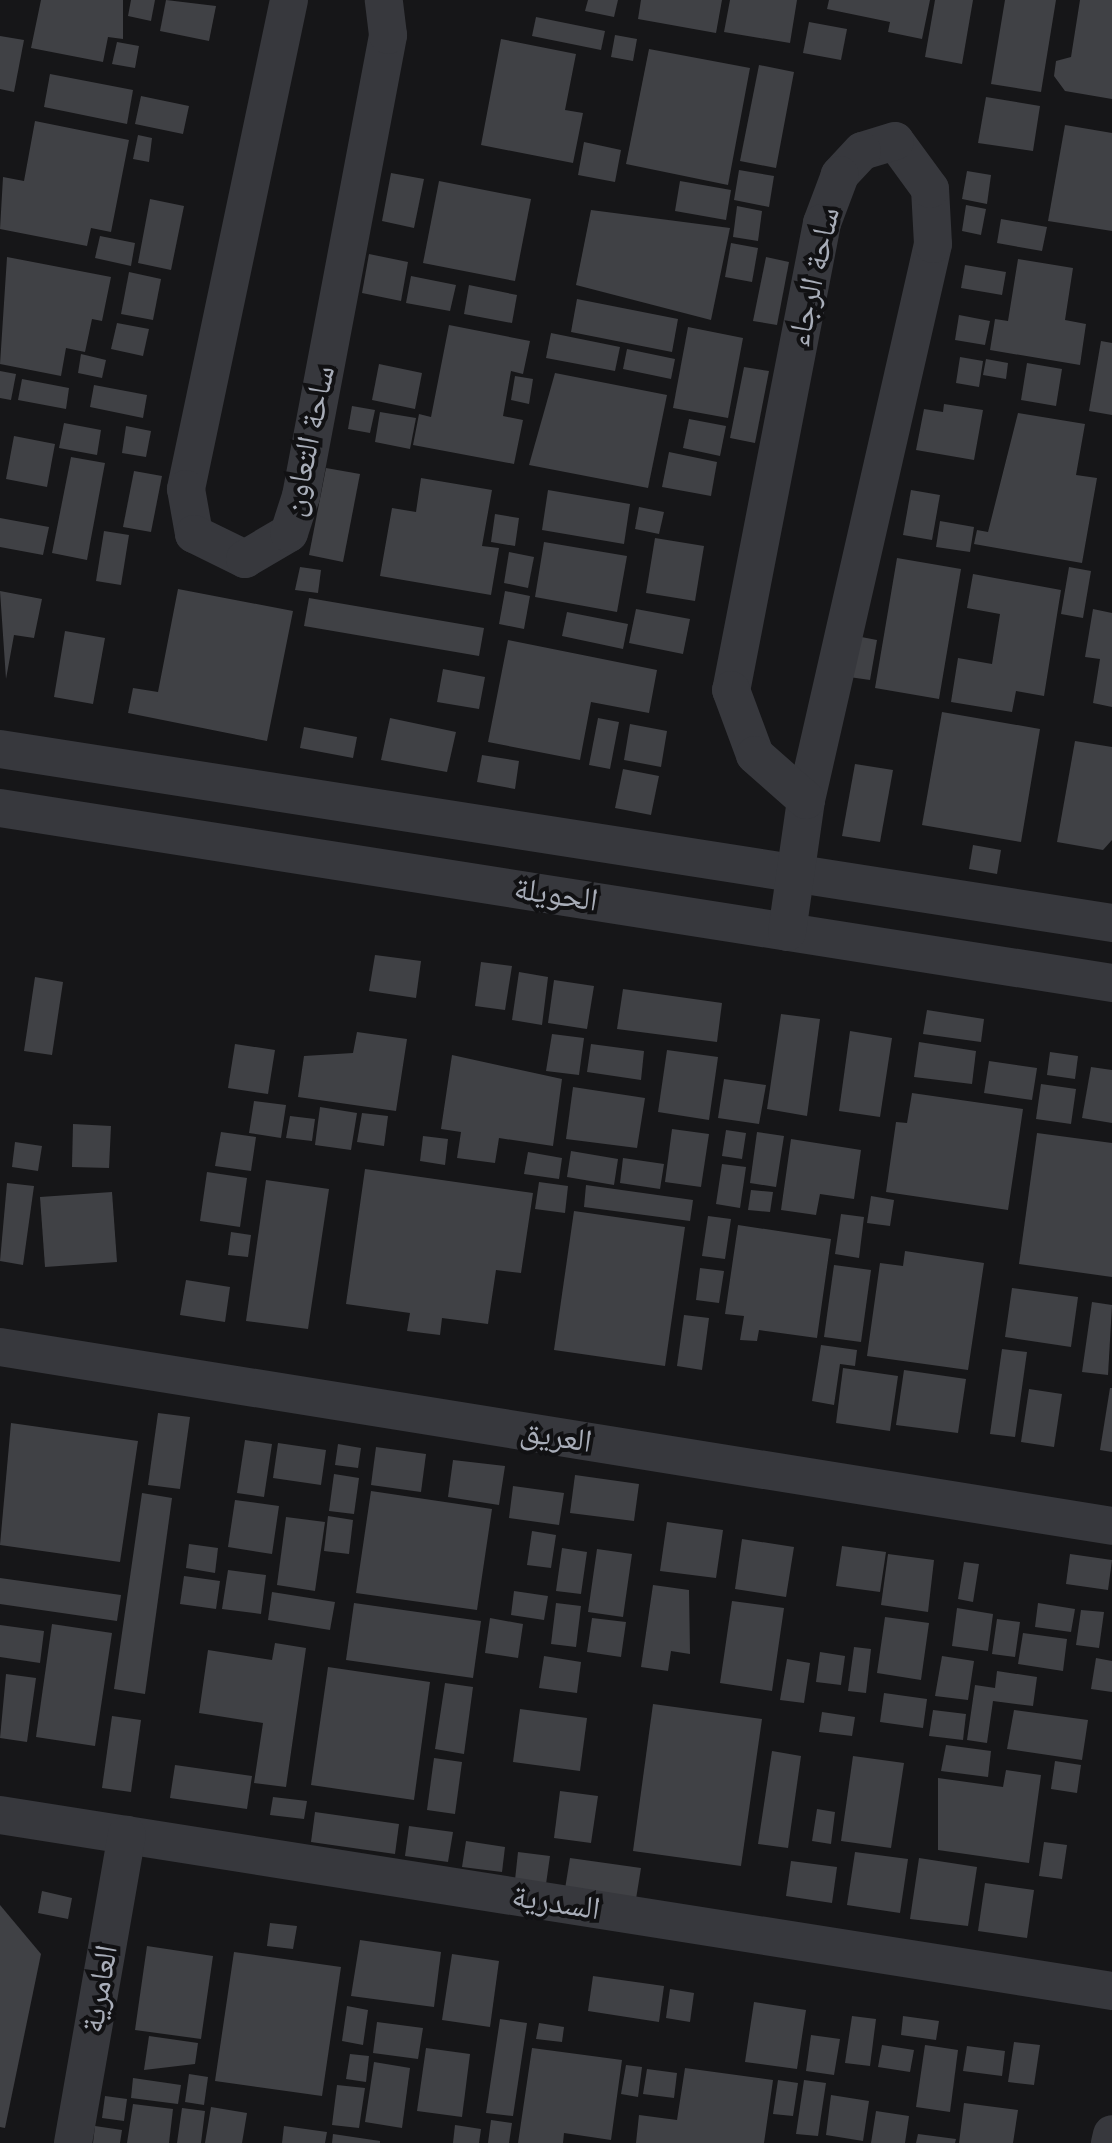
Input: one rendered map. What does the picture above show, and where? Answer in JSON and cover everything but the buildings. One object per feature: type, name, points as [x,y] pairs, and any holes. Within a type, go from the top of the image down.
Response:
[{"type":"street","name":"ساحة التعاون","points":[[289,0],[186,489],[194,534],[245,559],[289,533],[301,496],[388,36],[384,0]]},
{"type":"street","name":"ساحة الرجاء","points":[[787,932],[806,800],[933,244],[930,189],[895,141],[862,151],[840,175],[822,223],[731,690],[755,755],[806,800]]},
{"type":"street","name":"الحويلة","points":[[1,759],[794,872],[1112,924]]},
{"type":"street","name":"الحويلة","points":[[0,808],[1112,983]]},
{"type":"street","name":"العريق","points":[[0,1347],[1112,1526]]},
{"type":"street","name":"السدرية","points":[[0,1814],[1112,1991]]},
{"type":"street","name":"العامرية","points":[[72,2143],[128,1835]]},
{"type":"street","points":[[1110,2143],[1112,2134]]}]
